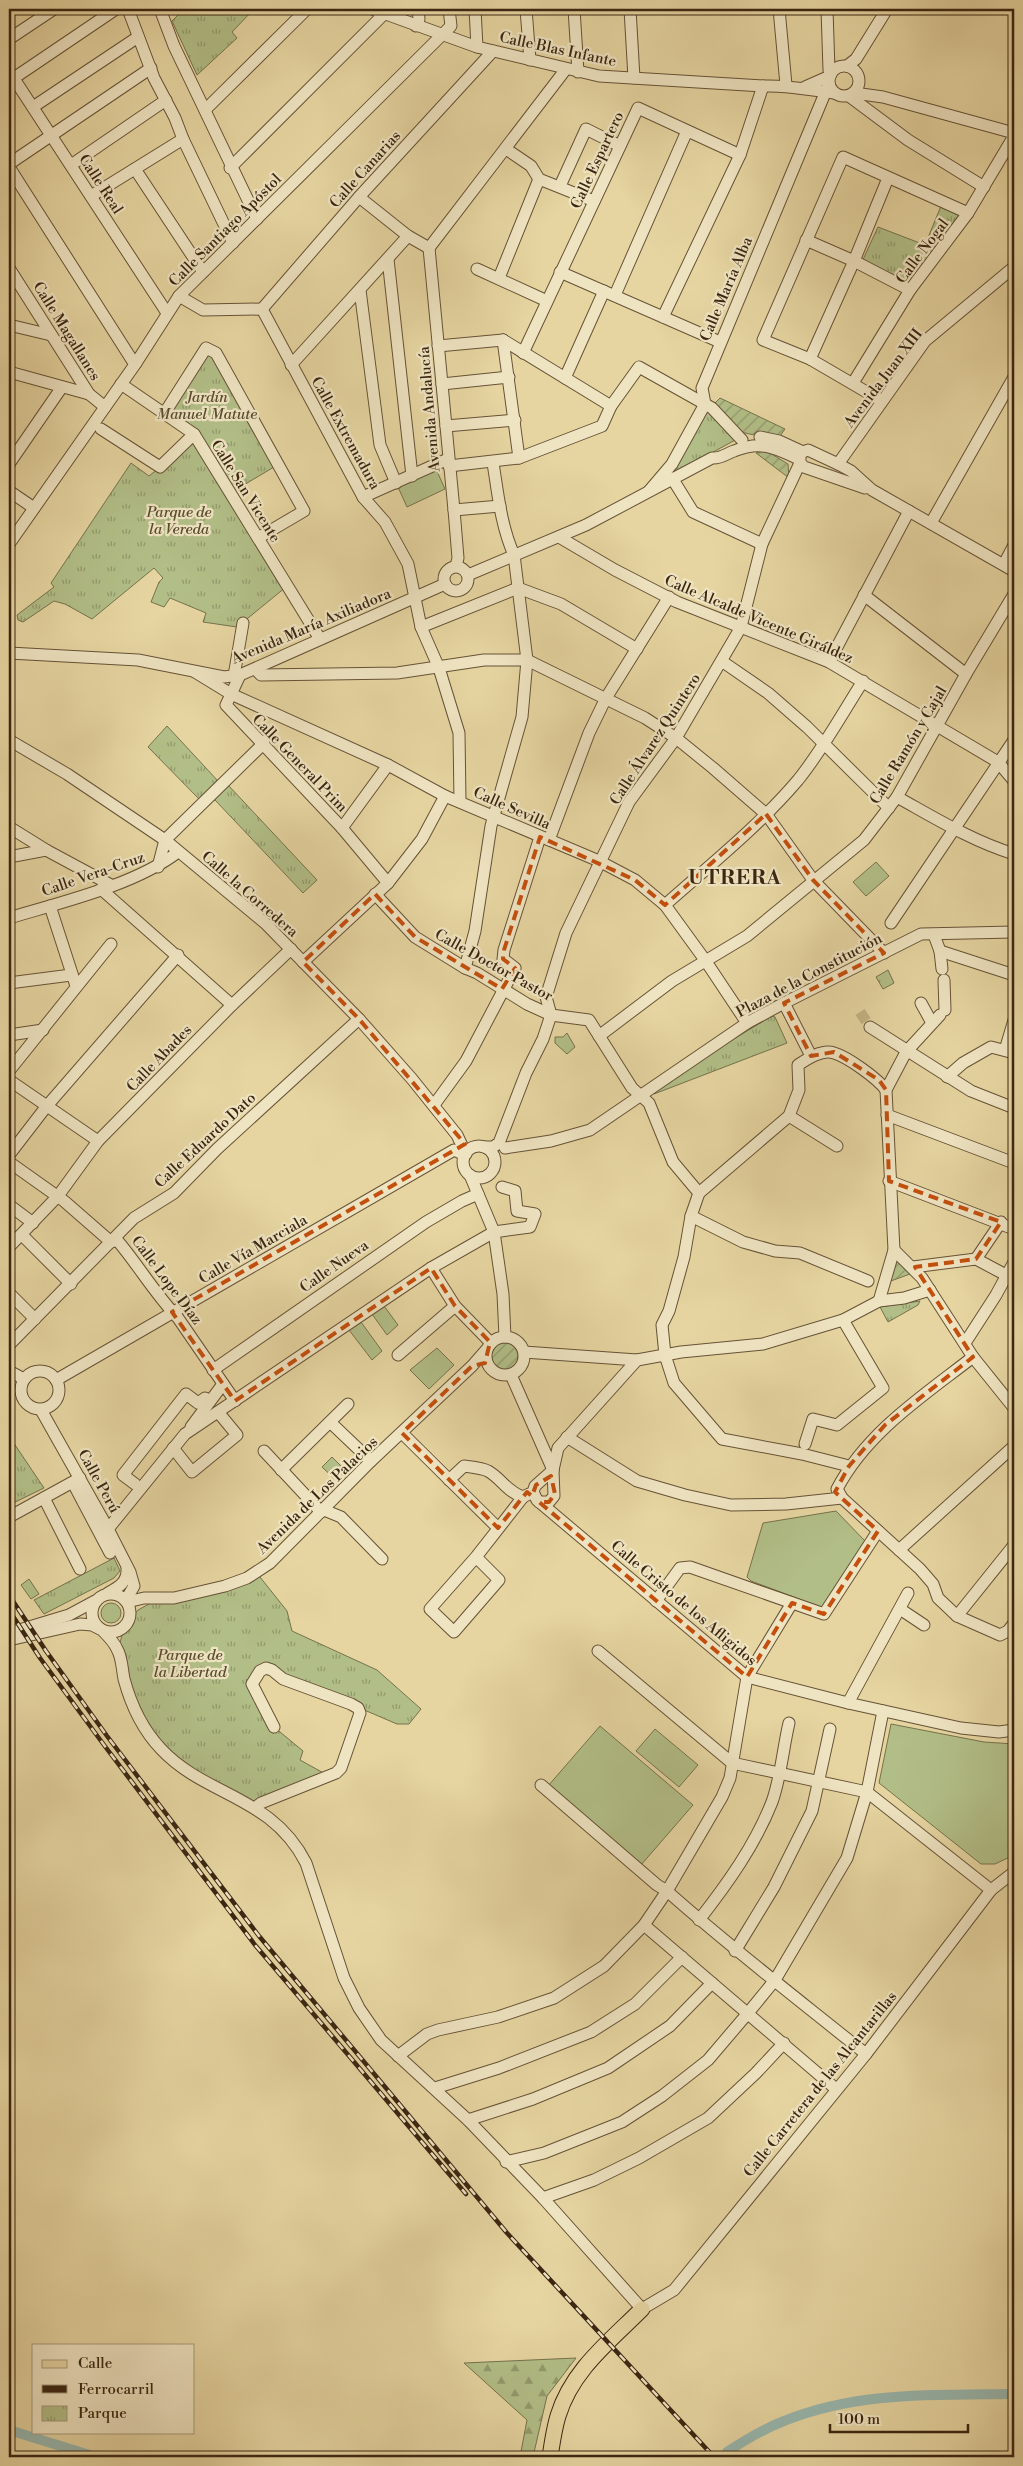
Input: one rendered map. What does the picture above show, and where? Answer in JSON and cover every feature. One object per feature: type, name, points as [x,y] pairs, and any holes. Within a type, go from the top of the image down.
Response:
[{"type":"main road","points":[[550,2457],[558,2417],[573,2382],[588,2362],[642,2309]]},
{"type":"street","points":[[9,40],[54,9]]},
{"type":"street","points":[[11,75],[116,9]]},
{"type":"street","points":[[160,9],[174,46],[230,168],[256,219]]},
{"type":"street","points":[[205,110],[307,9]]},
{"type":"street","name":"Calle Blas Infante","points":[[372,9],[442,36],[493,52],[599,76],[763,86],[786,85],[805,87],[818,92],[843,80]]},
{"type":"street","points":[[416,26],[419,19],[418,9]]},
{"type":"street","points":[[442,36],[451,26],[449,9]]},
{"type":"street","points":[[475,9],[478,47]]},
{"type":"street","points":[[526,9],[530,60]]},
{"type":"street","points":[[574,9],[578,72]]},
{"type":"street","points":[[630,9],[634,78]]},
{"type":"street","points":[[779,9],[786,85]]},
{"type":"street","points":[[827,9],[829,60],[843,80],[868,108],[908,140],[984,187]]},
{"type":"street","name":"Calle María Alba","points":[[649,491],[675,460],[705,404],[702,388],[767,229],[804,148],[886,9]]},
{"type":"street","points":[[132,10],[138,37],[151,68],[233,243]]},
{"type":"street","points":[[230,168],[384,14]]},
{"type":"street","name":"Calle Santiago Apóstol","points":[[9,543],[136,363],[179,296],[442,36]]},
{"type":"street","points":[[33,107],[138,37]]},
{"type":"street","name":"Calle Canarias","points":[[262,309],[359,197],[493,52]]},
{"type":"street","points":[[136,363],[132,360],[9,165],[151,68]]},
{"type":"street","points":[[359,197],[408,236],[429,248],[506,150],[566,69]]},
{"type":"street","name":"Calle Real","points":[[11,75],[167,313]]},
{"type":"street","points":[[843,80],[884,97],[1014,134]]},
{"type":"street","name":"Calle Blas Infante","points":[[805,87],[843,80]]},
{"type":"street","points":[[663,317],[740,155],[763,86]]},
{"type":"street","points":[[868,108],[884,97]]},
{"type":"street","points":[[71,165],[166,100]]},
{"type":"street","name":"Calle Espartero","points":[[523,353],[638,108],[740,155]]},
{"type":"street","points":[[560,186],[586,129],[620,146]]},
{"type":"street","points":[[616,295],[687,131]]},
{"type":"street","name":"Calle Nogal","points":[[853,383],[910,290],[968,213],[1014,134]]},
{"type":"street","points":[[91,196],[183,139]]},
{"type":"street","points":[[506,150],[531,166],[539,179],[594,201]]},
{"type":"street","points":[[882,402],[810,359],[763,340],[843,157],[968,213]]},
{"type":"street","points":[[135,169],[203,272]]},
{"type":"street","points":[[810,359],[854,261],[888,178]]},
{"type":"street","points":[[499,278],[539,179]]},
{"type":"street","points":[[291,365],[408,236]]},
{"type":"street","points":[[806,240],[854,261],[910,290]]},
{"type":"street","name":"Avenida Andalucía","points":[[429,248],[454,510],[458,558],[456,566]]},
{"type":"street","points":[[388,259],[412,476]]},
{"type":"street","name":"Avenida Juan XIII","points":[[844,470],[847,452],[925,342],[1014,267]]},
{"type":"street","points":[[477,269],[547,301]]},
{"type":"street","name":"Calle Magallanes","points":[[10,271],[89,394],[104,407]]},
{"type":"street","points":[[560,272],[720,342]]},
{"type":"street","points":[[360,290],[380,445],[396,482]]},
{"type":"street","points":[[565,378],[604,291]]},
{"type":"street","points":[[179,296],[203,310],[262,309]]},
{"type":"street","name":"Calle Extremadura","points":[[262,309],[363,497],[385,522],[408,564],[421,627],[439,668],[459,733],[460,801]]},
{"type":"street","points":[[9,325],[52,335]]},
{"type":"street","points":[[438,346],[503,340],[612,406]]},
{"type":"street","points":[[503,340],[519,458]]},
{"type":"street","points":[[164,414],[206,348],[216,353],[304,511],[258,538]]},
{"type":"street","points":[[363,497],[449,462],[493,463],[519,458],[602,426],[612,406],[639,367],[712,408],[742,440]]},
{"type":"street","points":[[10,375],[89,394]]},
{"type":"street","points":[[442,384],[509,377]]},
{"type":"street","points":[[931,523],[1014,377]]},
{"type":"street","name":"Calle San Vicente","points":[[121,384],[194,434],[320,638]]},
{"type":"street","points":[[9,464],[62,387]]},
{"type":"street","points":[[446,426],[515,420]]},
{"type":"street","points":[[101,429],[160,467],[194,434]]},
{"type":"street","points":[[468,575],[598,519],[742,440],[759,437],[770,438],[801,458],[809,469],[844,470]]},
{"type":"street","points":[[712,458],[718,458],[757,444],[801,458]]},
{"type":"street","points":[[801,458],[808,450],[827,458],[872,490],[1014,571]]},
{"type":"street","points":[[827,458],[838,457],[847,452]]},
{"type":"street","name":"Calle Álvarez Quintero","points":[[502,1146],[526,1073],[543,1039],[551,1014],[546,997],[566,933],[628,802],[676,738],[723,662],[741,627],[762,544],[801,458]]},
{"type":"street","points":[[465,968],[475,931],[493,822],[522,717],[527,660],[514,555],[508,541],[500,506],[493,463]]},
{"type":"street","points":[[672,478],[693,512],[762,544]]},
{"type":"street","points":[[9,491],[34,508]]},
{"type":"street","points":[[454,510],[500,506]]},
{"type":"street","points":[[829,662],[909,511]]},
{"type":"street","name":"Calle Alcalde Vicente Giráldez","points":[[559,537],[615,570],[668,597],[829,662],[998,762]]},
{"type":"street","points":[[1004,564],[1014,545]]},
{"type":"street","points":[[456,566],[463,568],[468,575],[468,583],[462,590],[450,590],[445,584],[446,572],[456,566]]},
{"type":"street","name":"Avenida María Axiliadora","points":[[9,653],[138,660],[224,677],[237,675],[255,669],[320,638],[445,584]]},
{"type":"street","points":[[421,627],[518,588],[561,604],[637,649]]},
{"type":"street","name":"Calle Ramón y Cajal","points":[[599,1036],[672,981],[747,936],[864,840],[898,797],[938,728],[966,674],[1014,594]]},
{"type":"street","points":[[864,595],[966,674]]},
{"type":"street","points":[[434,1105],[466,1061],[496,1007],[502,989],[515,968],[503,959],[521,891],[606,698],[668,597]]},
{"type":"street","points":[[195,672],[231,694],[237,675],[243,623]]},
{"type":"street","points":[[255,669],[261,675],[397,673],[484,660],[527,660],[645,718],[676,738],[766,814],[813,880],[884,953]]},
{"type":"street","points":[[723,662],[768,693],[807,726],[889,808]]},
{"type":"street","points":[[665,906],[766,814],[797,780],[824,745],[862,681]]},
{"type":"street","name":"Calle Sevilla","points":[[231,694],[388,765],[445,796],[460,801],[493,822],[544,838],[599,861],[635,880],[665,906],[706,960],[747,1023]]},
{"type":"street","name":"Calle General Prim","points":[[231,694],[226,705],[342,828],[388,883]]},
{"type":"street","name":"Calle la Corredera","points":[[9,740],[66,774],[172,846],[265,923],[359,1019],[434,1105],[458,1135],[465,1154]]},
{"type":"street","points":[[891,923],[1014,740]]},
{"type":"street","points":[[172,846],[263,743]]},
{"type":"street","points":[[998,762],[1014,781]]},
{"type":"street","points":[[342,828],[388,765]]},
{"type":"street","points":[[303,962],[388,883],[422,839],[445,796]]},
{"type":"street","points":[[898,797],[954,829],[993,848],[1014,854]]},
{"type":"street","points":[[9,827],[106,887],[232,1005]]},
{"type":"street","name":"Calle Vera-Cruz","points":[[9,918],[106,887],[158,867],[172,846]]},
{"type":"street","name":"Calle Vera-Cruz","points":[[158,867],[172,846]]},
{"type":"street","points":[[9,857],[46,850]]},
{"type":"street","name":"Calle Doctor Pastor","points":[[375,894],[415,937],[465,968],[477,973],[527,1004],[551,1014],[589,1020],[615,1063],[638,1095],[645,1097],[649,1103],[673,1162],[699,1194]]},
{"type":"street","points":[[50,906],[74,980]]},
{"type":"street","points":[[879,1300],[876,1285],[894,1250],[889,1181],[886,1090],[906,1052],[939,1016],[943,975],[940,951],[934,935],[1014,932]]},
{"type":"street","name":"Plaza de la Constitución","points":[[502,1146],[551,1141],[590,1130],[638,1095],[747,1023],[921,934],[934,935]]},
{"type":"street","points":[[9,1071],[43,1030],[74,980],[111,944]]},
{"type":"street","name":"Calle Abades","points":[[9,1247],[58,1196],[98,1141],[232,1005],[291,949]]},
{"type":"street","points":[[940,951],[1014,975]]},
{"type":"street","points":[[9,1155],[46,1107],[178,955]]},
{"type":"street","points":[[9,983],[74,980]]},
{"type":"street","points":[[921,1002],[939,1016]]},
{"type":"street","points":[[784,1003],[811,1056]]},
{"type":"street","name":"Calle Eduardo Dato","points":[[9,1345],[134,1218],[174,1193],[217,1149],[359,1019]]},
{"type":"street","points":[[947,1077],[963,1063],[990,1047],[1010,1051],[1014,1020]]},
{"type":"street","points":[[870,1027],[947,1077],[972,1091],[1014,1108]]},
{"type":"street","points":[[9,1035],[43,1030]]},
{"type":"street","points":[[849,1466],[803,1450],[722,1439],[674,1383],[666,1355],[662,1325],[669,1311],[684,1257],[691,1216],[699,1194],[789,1116],[799,1090],[798,1066],[811,1056],[834,1052],[879,1080],[886,1090]]},
{"type":"street","points":[[9,1080],[98,1141]]},
{"type":"street","points":[[887,1115],[1014,1163]]},
{"type":"street","points":[[789,1116],[837,1146]]},
{"type":"street","name":"Calle la Corredera","points":[[458,1135],[482,1147]]},
{"type":"street","points":[[502,1146],[472,1148],[465,1154],[463,1165],[470,1175],[494,1232],[503,1294],[505,1338]]},
{"type":"street","points":[[470,1175],[477,1178],[484,1177],[493,1170],[494,1158],[502,1146]]},
{"type":"street","points":[[482,1147],[494,1158]]},
{"type":"street","name":"Calle Vía Marciala","points":[[56,1380],[454,1150],[465,1154]]},
{"type":"street","name":"Calle Lope Díaz","points":[[9,1162],[58,1196],[111,1242],[117,1240],[134,1260],[235,1401]]},
{"type":"street","points":[[478,1194],[484,1177]]},
{"type":"street","points":[[889,1181],[1001,1222],[1014,1229]]},
{"type":"street","points":[[185,1434],[431,1268],[494,1232],[530,1227],[535,1214],[517,1210],[515,1191],[502,1187]]},
{"type":"street","name":"Calle Nueva","points":[[213,1370],[426,1222],[478,1194]]},
{"type":"street","points":[[9,1205],[33,1223]]},
{"type":"street","points":[[691,1216],[743,1242],[775,1251],[800,1253],[876,1285]]},
{"type":"street","points":[[976,1259],[1001,1222]]},
{"type":"street","points":[[22,1235],[71,1284]]},
{"type":"street","points":[[894,1250],[913,1267],[965,1342],[973,1357],[1013,1402]]},
{"type":"street","points":[[913,1267],[976,1259],[1006,1275]]},
{"type":"street","points":[[965,1342],[996,1295],[1014,1262]]},
{"type":"street","points":[[431,1268],[455,1306],[489,1346]]},
{"type":"street","points":[[489,1346],[505,1338],[515,1340],[524,1352],[637,1360],[763,1344],[844,1320],[879,1300],[904,1298],[930,1290]]},
{"type":"street","points":[[9,1293],[35,1319]]},
{"type":"street","points":[[398,1355],[455,1306]]},
{"type":"street","points":[[803,1450],[812,1419],[836,1425],[883,1388],[844,1320]]},
{"type":"street","points":[[486,1363],[489,1346]]},
{"type":"street","name":"Avenida de Los Palacios","points":[[127,1601],[190,1595],[247,1578],[270,1564],[371,1461],[472,1366],[489,1346]]},
{"type":"street","points":[[486,1363],[496,1373],[511,1375],[520,1367],[524,1352]]},
{"type":"street","points":[[973,1357],[885,1426],[849,1466],[837,1489],[842,1498],[920,1569],[933,1584],[938,1598],[956,1616],[1000,1635],[1014,1623]]},
{"type":"street","points":[[534,1494],[549,1502],[554,1496],[553,1470],[558,1448],[637,1360]]},
{"type":"street","points":[[472,1366],[486,1363]]},
{"type":"street","points":[[42,1371],[50,1374],[56,1380],[59,1389],[56,1400],[49,1407],[41,1410],[28,1406],[20,1391],[24,1380],[32,1373],[42,1371]]},
{"type":"street","points":[[9,1372],[24,1380]]},
{"type":"street","points":[[511,1375],[553,1470]]},
{"type":"street","points":[[108,1529],[138,1486],[185,1434],[223,1384]]},
{"type":"street","points":[[138,1486],[123,1474],[186,1394],[198,1404],[205,1398],[210,1402]]},
{"type":"street","points":[[281,1470],[348,1404]]},
{"type":"street","name":"Calle Perú","points":[[41,1410],[76,1480],[108,1529],[137,1594],[144,1598]]},
{"type":"street","points":[[173,1448],[192,1472],[237,1436],[218,1412]]},
{"type":"street","points":[[330,1422],[371,1461]]},
{"type":"street","points":[[402,1433],[498,1528]]},
{"type":"street","points":[[567,1438],[637,1481],[712,1501],[731,1505],[786,1504],[842,1498]]},
{"type":"street","points":[[899,1550],[1014,1446]]},
{"type":"street","points":[[264,1451],[322,1511],[341,1516],[382,1559]]},
{"type":"street","name":"Calle Cristo de los Afligidos","points":[[450,1480],[464,1466],[472,1467],[488,1471],[511,1493],[534,1494],[747,1677],[848,1703],[961,1728],[1000,1732],[1014,1730]]},
{"type":"street","points":[[534,1494],[553,1470]]},
{"type":"street","points":[[9,1517],[76,1480],[110,1553]]},
{"type":"street","points":[[476,1557],[499,1580],[454,1632],[430,1609],[476,1557],[498,1528],[548,1483],[554,1489]]},
{"type":"street","points":[[44,1498],[80,1569]]},
{"type":"street","points":[[656,1600],[678,1570],[686,1566],[824,1614],[878,1531]]},
{"type":"street","points":[[956,1616],[1014,1546]]},
{"type":"street","points":[[9,1634],[69,1615],[122,1586],[127,1575],[127,1568]]},
{"type":"street","points":[[127,1601],[134,1586]]},
{"type":"street","points":[[108,1593],[118,1594],[127,1601],[131,1611],[118,1650]]},
{"type":"street","points":[[848,1703],[908,1594]]},
{"type":"street","name":"Avenida de Los Palacios","points":[[127,1622],[138,1610],[158,1599]]},
{"type":"street","points":[[95,1601],[92,1614],[94,1623],[118,1650],[124,1679],[135,1711],[144,1728],[162,1750],[203,1780],[256,1807],[279,1827],[300,1851],[306,1863],[350,1991],[381,2040],[468,2120],[506,2162],[543,2198],[642,2309]]},
{"type":"street","points":[[398,2056],[427,2034],[498,2017],[554,1998],[604,1966],[644,1925],[668,1890],[722,1797],[730,1778],[747,1677],[792,1603]]},
{"type":"street","points":[[900,1609],[924,1625]]},
{"type":"street","points":[[9,1640],[80,1624],[92,1625],[102,1630],[114,1632],[127,1622]]},
{"type":"street","points":[[598,1651],[732,1763],[868,1792],[991,1890]]},
{"type":"street","points":[[256,1807],[261,1803],[336,1773],[341,1768],[360,1713],[358,1708],[351,1704],[283,1679],[272,1670],[266,1668],[260,1671],[252,1684],[274,1727]]},
{"type":"street","points":[[506,2162],[544,2153],[622,2122],[662,2096],[708,2060],[748,2013],[775,1980],[847,1858],[868,1792],[883,1711]]},
{"type":"street","points":[[699,1920],[734,1873],[756,1835],[772,1800],[789,1722]]},
{"type":"street","points":[[735,1950],[799,1842],[812,1811],[820,1782],[830,1729]]},
{"type":"street","points":[[541,1785],[656,1885],[668,1890],[699,1920],[735,1950],[866,2054]]},
{"type":"street","name":"Calle Carretera de las Alcantarillas","points":[[642,2309],[674,2290],[866,2054],[991,1890],[1014,1872]]},
{"type":"street","points":[[644,1925],[836,2089]]},
{"type":"street","points":[[435,2088],[499,2068],[591,2032],[635,2004],[682,1957]]},
{"type":"street","points":[[468,2120],[533,2099],[608,2068],[670,2026],[712,1983]]},
{"type":"street","points":[[543,2198],[594,2180],[639,2158],[708,2118],[756,2073],[784,2043]]},
{"type":"highlighted area","points":[[766,814],[813,880],[884,953],[784,1003],[811,1056],[834,1052],[879,1080],[886,1090],[889,1181],[1001,1222],[976,1259],[915,1267],[973,1357],[885,1425],[849,1466],[835,1492],[878,1531],[824,1614],[792,1603],[747,1677],[539,1502],[549,1502],[555,1494],[551,1476],[536,1485],[532,1496],[527,1492],[498,1528],[402,1433],[472,1366],[485,1363],[490,1342],[455,1306],[431,1268],[235,1401],[172,1312],[465,1144],[359,1019],[303,962],[375,894],[415,937],[502,989],[515,968],[503,959],[504,950],[540,837],[635,880],[665,905]]},
{"type":"green space","points":[[184,9],[254,9],[232,32],[237,38],[197,75],[172,21]]},
{"type":"green space","points":[[941,206],[965,213],[909,289],[860,266],[878,227],[925,245]]},
{"type":"green space","name":"Jardín Manuel Matute","points":[[207,349],[215,355],[274,467],[232,492],[195,433],[166,413]]},
{"type":"green space","points":[[720,398],[785,429],[780,436],[741,432],[711,407]]},
{"type":"green space","points":[[705,407],[737,439],[664,479]]},
{"type":"green space","name":"Parque de la Vereda","points":[[192,442],[286,587],[237,627],[203,622],[206,613],[170,598],[164,607],[151,602],[159,582],[163,578],[154,568],[92,619],[65,604],[54,601],[23,622],[18,620],[17,615],[54,587],[51,583],[131,463],[149,476]]},
{"type":"green space","points":[[765,450],[788,464],[789,478],[756,453]]},
{"type":"green space","points":[[436,469],[445,489],[407,507],[398,487]]},
{"type":"green space","points":[[167,726],[218,781],[228,785],[317,880],[303,893],[215,800],[199,799],[148,747]]},
{"type":"green space","points":[[876,862],[889,876],[866,896],[853,882]]},
{"type":"green space","points":[[888,970],[894,983],[883,989],[876,977]]},
{"type":"green space","points":[[772,1016],[775,1017],[787,1043],[654,1094],[652,1088]]},
{"type":"green space","points":[[567,1033],[575,1047],[567,1054],[555,1043],[555,1037],[563,1037]]},
{"type":"green space","points":[[900,1261],[910,1274],[888,1282],[892,1263]]},
{"type":"green space","points":[[920,1301],[918,1305],[888,1322],[880,1307]]},
{"type":"green space","points":[[384,1306],[398,1325],[387,1335],[372,1314]]},
{"type":"green space","points":[[361,1322],[382,1351],[372,1360],[349,1330]]},
{"type":"green space","points":[[504,1342],[514,1346],[518,1356],[514,1366],[504,1370],[494,1366],[490,1356],[494,1346]]},
{"type":"green space","points":[[437,1348],[454,1365],[429,1389],[410,1370]]},
{"type":"green space","points":[[9,1436],[44,1488],[9,1505]]},
{"type":"green space","points":[[332,1457],[347,1472],[337,1481],[322,1467]]},
{"type":"green space","points":[[836,1511],[866,1542],[823,1608],[751,1581],[747,1577],[763,1523]]},
{"type":"green space","points":[[114,1558],[120,1571],[114,1578],[44,1614],[34,1600]]},
{"type":"green space","name":"Parque de la Libertad","points":[[256,1572],[287,1611],[292,1631],[377,1670],[421,1709],[409,1724],[397,1724],[266,1668],[256,1677],[274,1727],[303,1751],[300,1760],[329,1776],[256,1807],[179,1765],[144,1728],[118,1650],[124,1628],[138,1610],[158,1599]]},
{"type":"green space","points":[[29,1579],[39,1594],[31,1599],[21,1585]]},
{"type":"green space","points":[[107,1603],[115,1603],[121,1609],[121,1617],[115,1623],[107,1623],[101,1617],[101,1609]]},
{"type":"green space","points":[[891,1724],[984,1742],[1014,1744],[1014,1855],[995,1864],[981,1864],[879,1783]]},
{"type":"green space","points":[[600,1726],[693,1805],[641,1865],[548,1786]]},
{"type":"green space","points":[[655,1729],[698,1765],[679,1787],[636,1751]]},
{"type":"green space","points":[[576,2358],[547,2396],[533,2457],[520,2457],[527,2420],[464,2363]]},
{"type":"waterway","points":[[727,2452],[776,2424],[812,2411],[840,2404],[927,2395],[1014,2394]]},
{"type":"waterway","points":[[9,2430],[96,2457]]},
{"type":"tunnel","points":[[860,1012],[870,1027]]},
{"type":"railway","points":[[9,1595],[46,1651],[107,1736],[259,1936],[507,2233],[714,2457]]},
{"type":"railway","points":[[9,1610],[40,1658],[255,1945],[466,2194]]},
{"type":"district","name":"UTRERA","points":[[735,877]]}]
